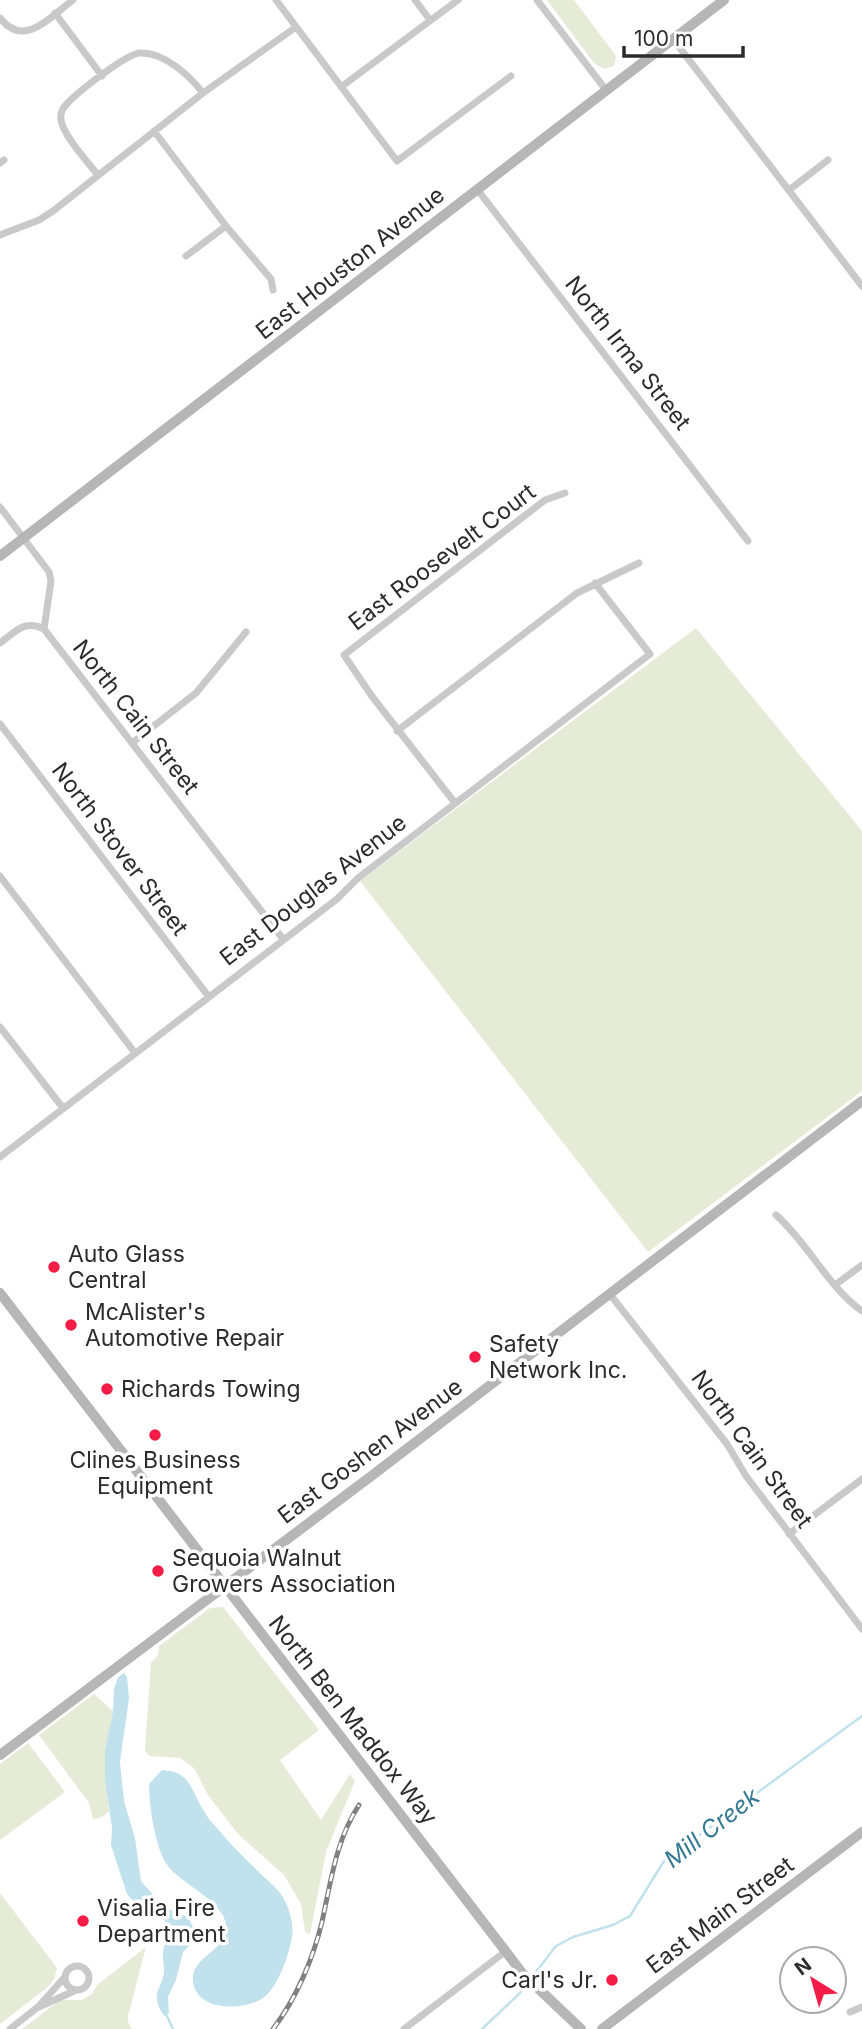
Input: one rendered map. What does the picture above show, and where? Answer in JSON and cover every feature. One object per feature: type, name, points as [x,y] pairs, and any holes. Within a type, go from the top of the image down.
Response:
[{"type":"main road","name":"East Houston Avenue","points":[[0,556],[724,0]]},
{"type":"main road","name":"East Goshen Avenue","points":[[0,1755],[224,1584],[370,1477],[862,1101]]},
{"type":"main road","name":"North Ben Maddox Way","points":[[0,1293],[506,1951],[538,1990],[581,2029]]},
{"type":"main road","name":"East Main Street","points":[[602,2029],[862,1832]]},
{"type":"street","points":[[0,18],[10,29],[19,32],[33,29],[73,0]]},
{"type":"street","points":[[276,0],[397,162],[511,76]]},
{"type":"street","points":[[415,0],[430,20]]},
{"type":"street","points":[[341,87],[458,0]]},
{"type":"street","points":[[537,0],[606,90]]},
{"type":"street","points":[[55,13],[102,76]]},
{"type":"street","points":[[0,235],[39,220],[203,93],[296,27]]},
{"type":"street","points":[[673,39],[862,286]]},
{"type":"street","points":[[97,174],[66,132],[61,118],[67,103],[102,76],[130,56],[143,53],[181,69],[203,93]]},
{"type":"street","points":[[154,131],[226,226],[271,279],[273,290]]},
{"type":"street","points":[[789,190],[828,160]]},
{"type":"street","name":"North Irma Street","points":[[477,189],[748,541]]},
{"type":"street","points":[[186,256],[226,226]]},
{"type":"street","name":"East Roosevelt Court","points":[[397,731],[344,655],[545,500],[565,493]]},
{"type":"street","name":"North Cain Street","points":[[0,507],[47,568],[50,576],[44,629],[283,939]]},
{"type":"street","points":[[454,803],[397,731],[577,593],[639,562]]},
{"type":"street","name":"East Douglas Avenue","points":[[0,1157],[337,899],[358,878],[650,654],[596,583]]},
{"type":"street","points":[[0,643],[24,625],[34,624],[44,629]]},
{"type":"street","points":[[132,743],[196,693],[246,632]]},
{"type":"street","name":"North Stover Street","points":[[0,724],[209,997]]},
{"type":"street","points":[[0,876],[135,1054]]},
{"type":"street","points":[[0,1027],[63,1108]]},
{"type":"street","points":[[776,1215],[802,1241],[846,1299],[862,1311]]},
{"type":"street","points":[[835,1285],[862,1265]]},
{"type":"street","name":"North Cain Street","points":[[609,1293],[727,1444],[746,1476],[862,1629]]},
{"type":"street","points":[[789,1534],[862,1479]]},
{"type":"street","points":[[404,2029],[506,1951]]},
{"type":"street","points":[[10,2029],[38,2007],[67,1971],[73,1967],[81,1967],[88,1972],[87,1985],[81,1990],[38,2007]]},
{"type":"street","points":[[64,1978],[74,1991]]},
{"type":"street","points":[[850,2012],[862,2007]]},
{"type":"green space","points":[[547,0],[574,0],[616,56],[614,66],[604,69],[594,63]]},
{"type":"green space","points":[[696,628],[862,831],[862,1091],[648,1252],[360,881]]},
{"type":"green space","points":[[223,1607],[319,1730],[280,1760],[321,1820],[350,1774],[355,1781],[326,1852],[310,1934],[305,1932],[301,1904],[284,1875],[238,1834],[208,1795],[194,1768],[180,1758],[149,1756],[145,1750],[151,1663],[158,1655],[159,1646],[210,1608]]},
{"type":"green space","points":[[94,1694],[113,1711],[106,1762],[109,1812],[93,1819],[89,1803],[39,1735]]},
{"type":"green space","points":[[28,1743],[65,1792],[0,1840],[0,1764]]},
{"type":"green space","points":[[0,1893],[57,1968],[48,1987],[0,2024]]},
{"type":"green space","points":[[146,1947],[128,2016],[132,2029],[22,2029],[60,2000],[82,2000],[92,1994],[97,1985]]},
{"type":"water","points":[[124,1673],[127,1677],[129,1698],[120,1762],[124,1801],[135,1838],[141,1881],[161,1904],[188,1917],[193,1927],[191,1944],[183,1952],[176,1980],[168,1997],[169,2013],[164,2016],[159,2008],[157,1995],[163,1976],[164,1949],[171,1926],[155,1913],[141,1910],[127,1894],[111,1845],[105,1751],[113,1711],[114,1689],[118,1677]]},
{"type":"water","points":[[162,1770],[177,1773],[186,1779],[210,1820],[236,1850],[276,1888],[287,1905],[291,1919],[291,1944],[278,1979],[263,1998],[255,2002],[236,2006],[214,2004],[205,2001],[194,1986],[196,1968],[221,1942],[226,1925],[218,1908],[174,1873],[163,1858],[154,1826],[149,1784]]},
{"type":"waterway","name":"Mill Creek","points":[[482,2029],[520,1993],[556,1946],[630,1916],[664,1861],[862,1716]]},
{"type":"waterway","points":[[165,2012],[173,2029]]},
{"type":"railway","points":[[273,2029],[289,2005],[309,1964],[340,1847],[359,1805]]},
{"type":"place","name":"Auto Glass Central","points":[[54,1267]]},
{"type":"place","name":"McAlister's Automotive Repair","points":[[71,1325]]},
{"type":"place","name":"Safety Network Inc.","points":[[475,1357]]},
{"type":"place","name":"Richards Towing","points":[[107,1389]]},
{"type":"place","name":"Clines Business Equipment","points":[[155,1435]]},
{"type":"place","name":"Sequoia Walnut Growers Association","points":[[158,1571]]},
{"type":"place","name":"Visalia Fire Department","points":[[83,1921]]},
{"type":"place","name":"Carl's Jr.","points":[[612,1980]]}]
